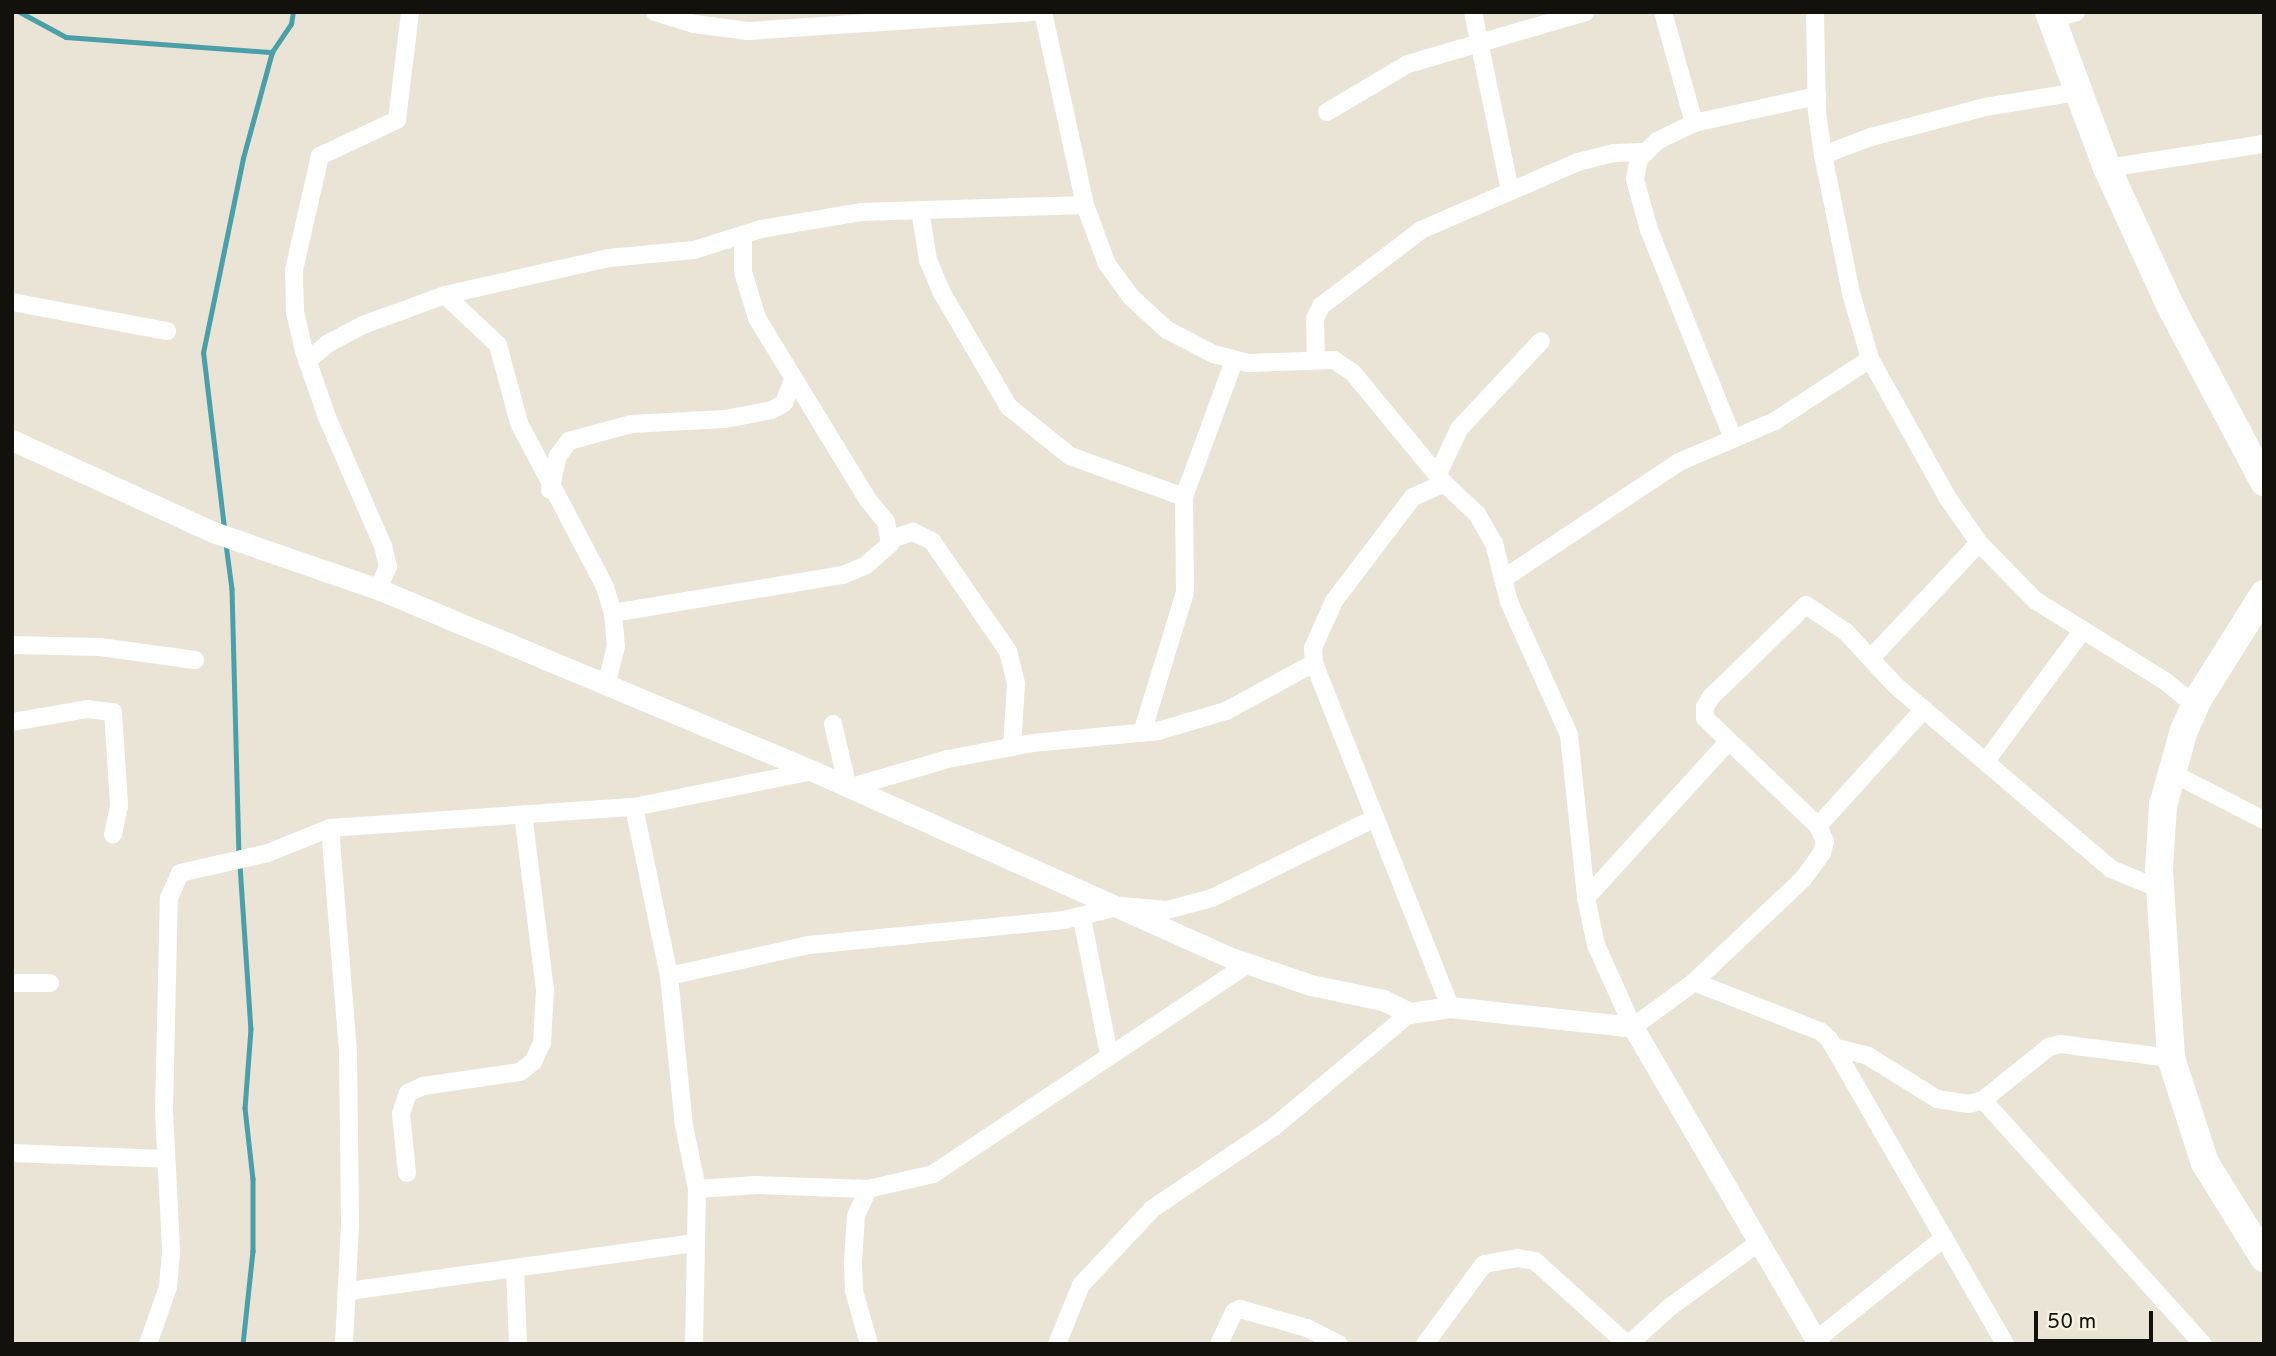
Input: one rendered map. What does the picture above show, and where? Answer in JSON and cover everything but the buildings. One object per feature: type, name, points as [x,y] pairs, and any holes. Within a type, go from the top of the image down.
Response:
[{"type":"main road","points":[[2059,14],[2078,92],[2107,167],[2172,309],[2264,482]]},
{"type":"main road","points":[[2262,603],[2195,705],[2163,805],[2160,889],[2171,1058],[2205,1163],[2264,1258]]},
{"type":"street","points":[[378,589],[388,568],[383,546],[307,360],[295,312],[294,270],[314,167],[324,152],[397,120],[410,12]]},
{"type":"street","points":[[655,12],[694,24],[748,31],[882,18],[1036,12]]},
{"type":"street","points":[[1043,12],[1085,205],[1107,264],[1131,297],[1167,330],[1234,361],[1334,360],[1353,373],[1441,479],[1477,514],[1488,533],[1503,579],[1569,735],[1586,898],[1596,945],[1633,1027],[1817,1342],[1944,1238]]},
{"type":"street","points":[[1473,12],[1482,41],[1510,190]]},
{"type":"street","points":[[1327,112],[1408,64],[1586,12]]},
{"type":"street","points":[[1663,12],[1694,123]]},
{"type":"street","points":[[1815,12],[1817,96],[1823,155],[1851,293],[1870,359],[1947,496],[1979,543],[2036,601],[2195,705]]},
{"type":"street","points":[[1823,155],[1871,137],[1985,107],[2078,92]]},
{"type":"street","points":[[1316,360],[1315,319],[1331,295],[1421,230],[1578,162],[1614,153],[1642,152],[1694,123],[1817,96]]},
{"type":"street","points":[[2107,167],[2264,144]]},
{"type":"street","points":[[1642,152],[1635,179],[1648,230],[1732,436]]},
{"type":"street","points":[[307,360],[327,344],[363,326],[445,295],[609,258],[694,250],[743,235],[861,212],[1085,205]]},
{"type":"street","points":[[920,210],[928,260],[942,293],[1021,421],[1082,461],[1184,497]]},
{"type":"street","points":[[613,613],[843,575],[885,551],[891,538],[886,522],[793,380],[748,295],[743,235]]},
{"type":"street","points":[[445,295],[498,345],[519,424],[550,490],[579,533],[613,613],[615,659],[606,686]]},
{"type":"street","points":[[12,302],[167,331]]},
{"type":"street","points":[[1450,1007],[1314,663],[1313,648],[1334,601],[1413,497],[1441,479],[1459,429],[1541,341]]},
{"type":"street","points":[[1503,579],[1679,462],[1732,436],[1775,421],[1870,359]]},
{"type":"street","points":[[1142,733],[1185,592],[1184,497],[1234,361]]},
{"type":"street","points":[[550,490],[558,456],[569,441],[631,424],[725,419],[772,410],[784,404],[793,380]]},
{"type":"street","points":[[12,440],[244,543],[378,589],[813,771],[1248,964],[1311,985],[1383,1000],[1410,1013]]},
{"type":"street","points":[[891,538],[913,532],[932,541],[1008,651],[1016,684],[1012,747]]},
{"type":"street","points":[[1871,658],[1979,543]]},
{"type":"street","points":[[1057,1344],[1081,1285],[1152,1209],[1275,1126],[1410,1013],[1450,1007],[1633,1027],[1694,982],[1814,867],[1825,841],[1818,826],[1705,718],[1705,706],[1802,607],[1809,606],[1824,615],[1924,709],[2110,869],[2160,889]]},
{"type":"street","points":[[1986,761],[2084,630]]},
{"type":"street","points":[[12,645],[100,647],[195,660]]},
{"type":"street","points":[[848,788],[912,767],[1012,747],[1142,733],[1192,724],[1226,711],[1314,663]]},
{"type":"street","points":[[12,722],[87,709],[113,712],[119,806],[113,834]]},
{"type":"street","points":[[1818,826],[1924,709]]},
{"type":"street","points":[[834,724],[848,788]]},
{"type":"street","points":[[1586,898],[1728,742]]},
{"type":"street","points":[[148,1344],[168,1287],[172,1249],[166,1159],[169,898],[180,873],[268,853],[330,828],[634,807],[813,771]]},
{"type":"street","points":[[2172,773],[2264,820]]},
{"type":"street","points":[[634,807],[669,976],[684,1125],[697,1189],[694,1344]]},
{"type":"street","points":[[407,1173],[401,1114],[408,1093],[423,1086],[520,1072],[533,1062],[542,1043],[545,990],[523,814]]},
{"type":"street","points":[[669,976],[809,945],[1082,918],[1121,906],[1167,910],[1212,898],[1375,818]]},
{"type":"street","points":[[330,828],[348,1054],[349,1291],[344,1344]]},
{"type":"street","points":[[1082,918],[1109,1054]]},
{"type":"street","points":[[697,1189],[757,1185],[868,1189],[908,1183],[953,1163],[1109,1054],[1248,964]]},
{"type":"street","points":[[1694,982],[1820,1031],[1837,1048],[2005,1344]]},
{"type":"street","points":[[12,983],[50,983]]},
{"type":"street","points":[[1837,1048],[1868,1056],[1937,1099],[1961,1104],[1983,1100],[2019,1068],[2060,1044],[2171,1058]]},
{"type":"street","points":[[1983,1100],[2203,1344]]},
{"type":"street","points":[[13,1155],[166,1159]]},
{"type":"street","points":[[868,1189],[856,1216],[853,1262],[854,1291],[869,1344]]},
{"type":"street","points":[[349,1291],[695,1243]]},
{"type":"street","points":[[1424,1344],[1484,1264],[1518,1258],[1535,1261],[1628,1344],[1670,1307],[1758,1243]]},
{"type":"street","points":[[515,1269],[518,1344]]},
{"type":"street","points":[[1219,1344],[1234,1312],[1240,1309],[1307,1328],[1339,1344]]},
{"type":"waterway","points":[[20,12],[66,37],[272,52]]},
{"type":"waterway","points":[[224,528],[203,353],[243,158],[272,52],[291,24],[293,12]]},
{"type":"waterway","points":[[226,544],[232,589],[239,856]]},
{"type":"waterway","points":[[240,865],[251,1029],[245,1108],[253,1179],[253,1251],[243,1344]]}]
